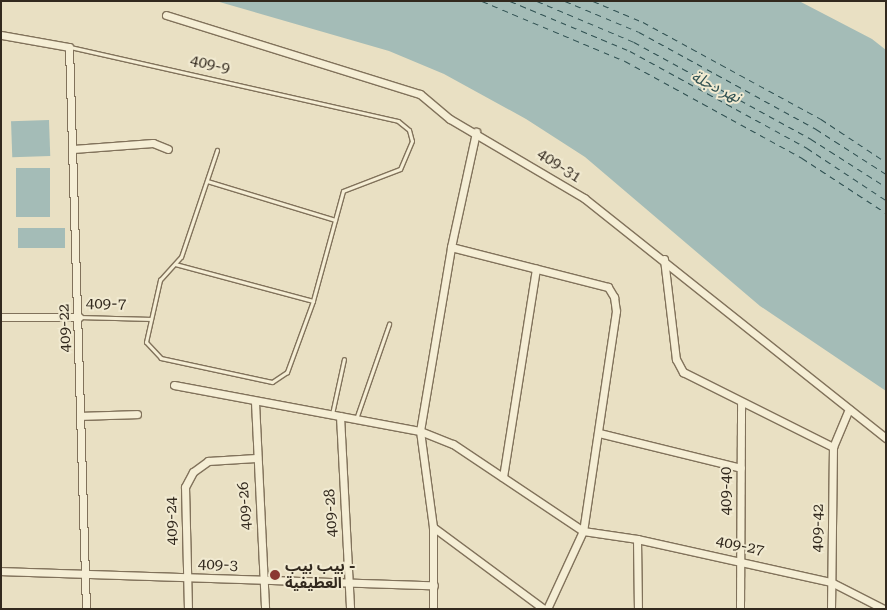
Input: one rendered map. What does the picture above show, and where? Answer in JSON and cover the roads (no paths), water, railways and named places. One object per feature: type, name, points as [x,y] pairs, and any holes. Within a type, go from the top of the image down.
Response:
[{"type":"street","name":"409-31","points":[[166,15],[405,87],[584,198],[664,259],[886,438]]},
{"type":"street","name":"409-9","points":[[1,35],[69,47]]},
{"type":"street","name":"409-22","points":[[69,47],[79,317],[86,609]]},
{"type":"street","points":[[433,609],[433,527],[420,432],[451,247],[476,132]]},
{"type":"street","points":[[73,149],[152,143],[168,149]]},
{"type":"street","points":[[433,527],[546,609],[583,532],[599,433],[614,297],[608,287],[451,247]]},
{"type":"street","points":[[664,259],[676,360],[682,372],[832,447],[849,409]]},
{"type":"street","points":[[503,476],[536,269]]},
{"type":"street","name":"409-7","points":[[1,317],[79,317]]},
{"type":"street","points":[[174,385],[420,432],[453,444],[503,476],[583,532]]},
{"type":"street","name":"409-26","points":[[255,402],[256,458],[265,609]]},
{"type":"street","name":"409-40","points":[[740,609],[741,403]]},
{"type":"street","points":[[81,416],[137,414]]},
{"type":"street","name":"409-28","points":[[340,416],[350,609]]},
{"type":"street","points":[[599,433],[741,468]]},
{"type":"street","name":"409-42","points":[[831,609],[832,447]]},
{"type":"street","name":"409-24","points":[[188,609],[185,487],[193,472],[224,456],[256,458]]},
{"type":"street","name":"409-27","points":[[583,532],[637,539],[740,560],[831,582],[884,609]]},
{"type":"street","points":[[637,539],[638,609]]},
{"type":"street","name":"409-3","points":[[1,571],[434,585]]},
{"type":"lane","name":"409-9","points":[[69,47],[398,121],[409,130],[412,141],[407,162],[400,170],[343,191],[335,220]]},
{"type":"lane","points":[[207,181],[335,220],[313,301],[287,372],[272,382],[161,358],[146,342],[160,280],[174,264],[188,240],[207,181],[217,150]]},
{"type":"lane","points":[[174,264],[313,301]]},
{"type":"lane","name":"409-7","points":[[79,317],[150,319]]},
{"type":"lane","points":[[356,419],[389,324]]},
{"type":"lane","points":[[332,414],[344,359]]},
{"type":"water","name":"نهر دجلة","points":[[216,1],[799,1],[872,39],[886,50],[886,391],[760,306],[585,157],[526,119],[444,74],[389,51]]},
{"type":"water","points":[[49,120],[50,156],[12,157],[11,121]]},
{"type":"water","points":[[16,168],[50,168],[50,217],[16,217]]},
{"type":"water","points":[[18,228],[65,228],[65,248],[18,248]]},
{"type":"place","name":"بيب بيب - العطيفية","points":[[275,575]]}]
